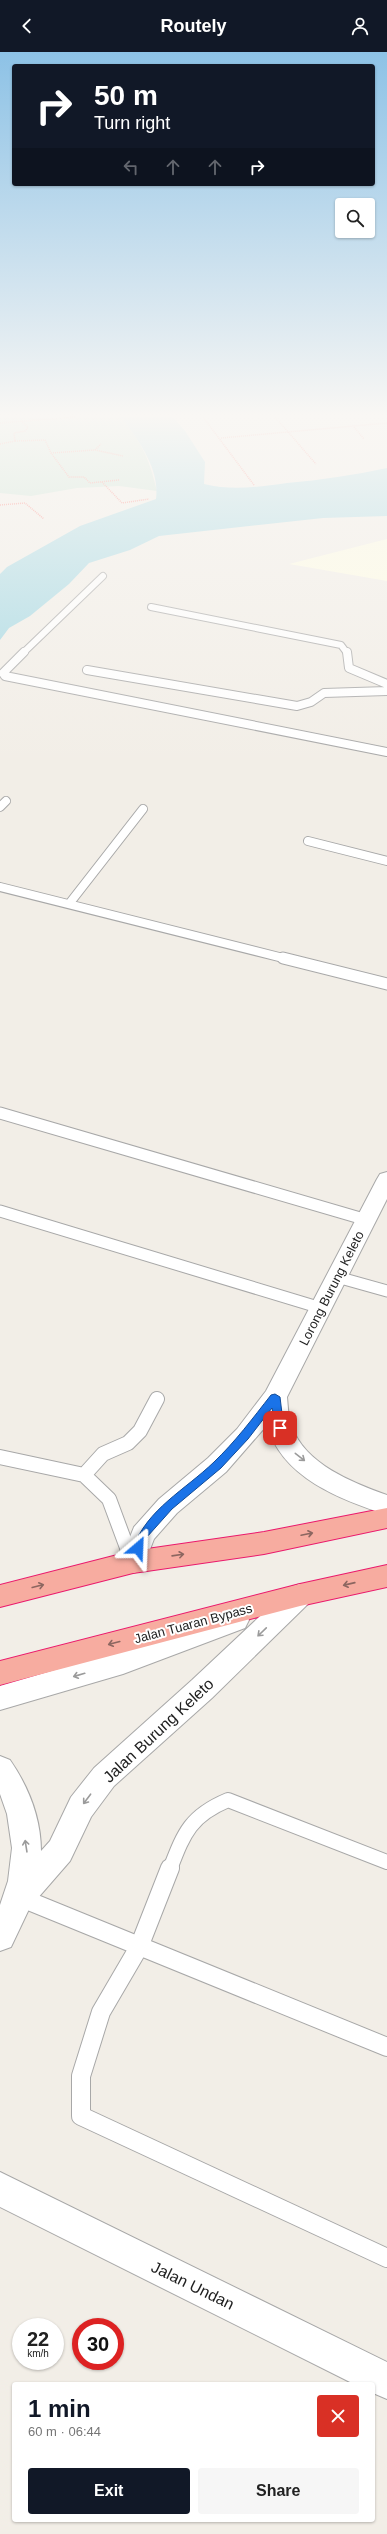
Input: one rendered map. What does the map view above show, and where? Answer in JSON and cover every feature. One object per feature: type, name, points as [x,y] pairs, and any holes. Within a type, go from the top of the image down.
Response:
[{"type":"highway","points":[[0,1596],[133,1562],[264,1543],[387,1518]]},
{"type":"highway","name":"Jalan Tuaran Bypass","points":[[0,1673],[300,1595],[387,1576]]},
{"type":"street","name":"Lorong Burung Keleto","points":[[133,1562],[143,1534],[168,1506],[217,1465],[245,1436],[275,1397],[387,1179]]},
{"type":"street","points":[[275,1397],[280,1428],[294,1454],[335,1484],[358,1496],[387,1505]]},
{"type":"street","points":[[0,1698],[123,1662],[300,1595]]},
{"type":"street","name":"Jalan Burung Keleto","points":[[19,1898],[60,1851],[81,1807],[104,1777],[202,1689],[300,1595]]},
{"type":"street","name":"Jalan Burung Keleto","points":[[0,1769],[10,1782],[22,1815],[28,1856],[19,1898],[0,1936]]},
{"type":"street","name":"Jalan Undan","points":[[0,2189],[387,2381]]},
{"type":"lane","points":[[103,576],[3,673],[5,676],[387,752]]},
{"type":"lane","points":[[151,607],[341,645],[348,654],[350,668],[374,677],[387,684]]},
{"type":"lane","points":[[87,670],[297,706],[311,702],[324,693],[336,691],[355,693],[387,691]]},
{"type":"lane","points":[[69,904],[143,809]]},
{"type":"lane","points":[[308,841],[387,861]]},
{"type":"lane","points":[[0,887],[387,984]]},
{"type":"lane","points":[[0,1113],[367,1220]]},
{"type":"lane","points":[[0,1211],[321,1308]]},
{"type":"lane","points":[[337,1277],[387,1291]]},
{"type":"lane","points":[[84,1475],[103,1454],[132,1439],[140,1431],[157,1399]]},
{"type":"lane","points":[[0,1458],[84,1475],[109,1499],[133,1562]]},
{"type":"lane","points":[[387,1862],[228,1800],[207,1809],[184,1833],[139,1947],[101,2012],[80,2076],[81,2116],[387,2258]]},
{"type":"lane","points":[[19,1898],[387,2048]]},
{"type":"shaded area","points":[[387,539],[387,581],[289,564],[383,540]]},
{"type":"water","points":[[68,533],[188,533],[159,536],[130,550],[89,563],[69,584],[30,616],[9,628],[0,640],[0,574],[7,567]]},
{"type":"route","points":[[138,1548],[143,1534],[168,1506],[217,1465],[245,1436],[275,1397],[280,1428]]}]
